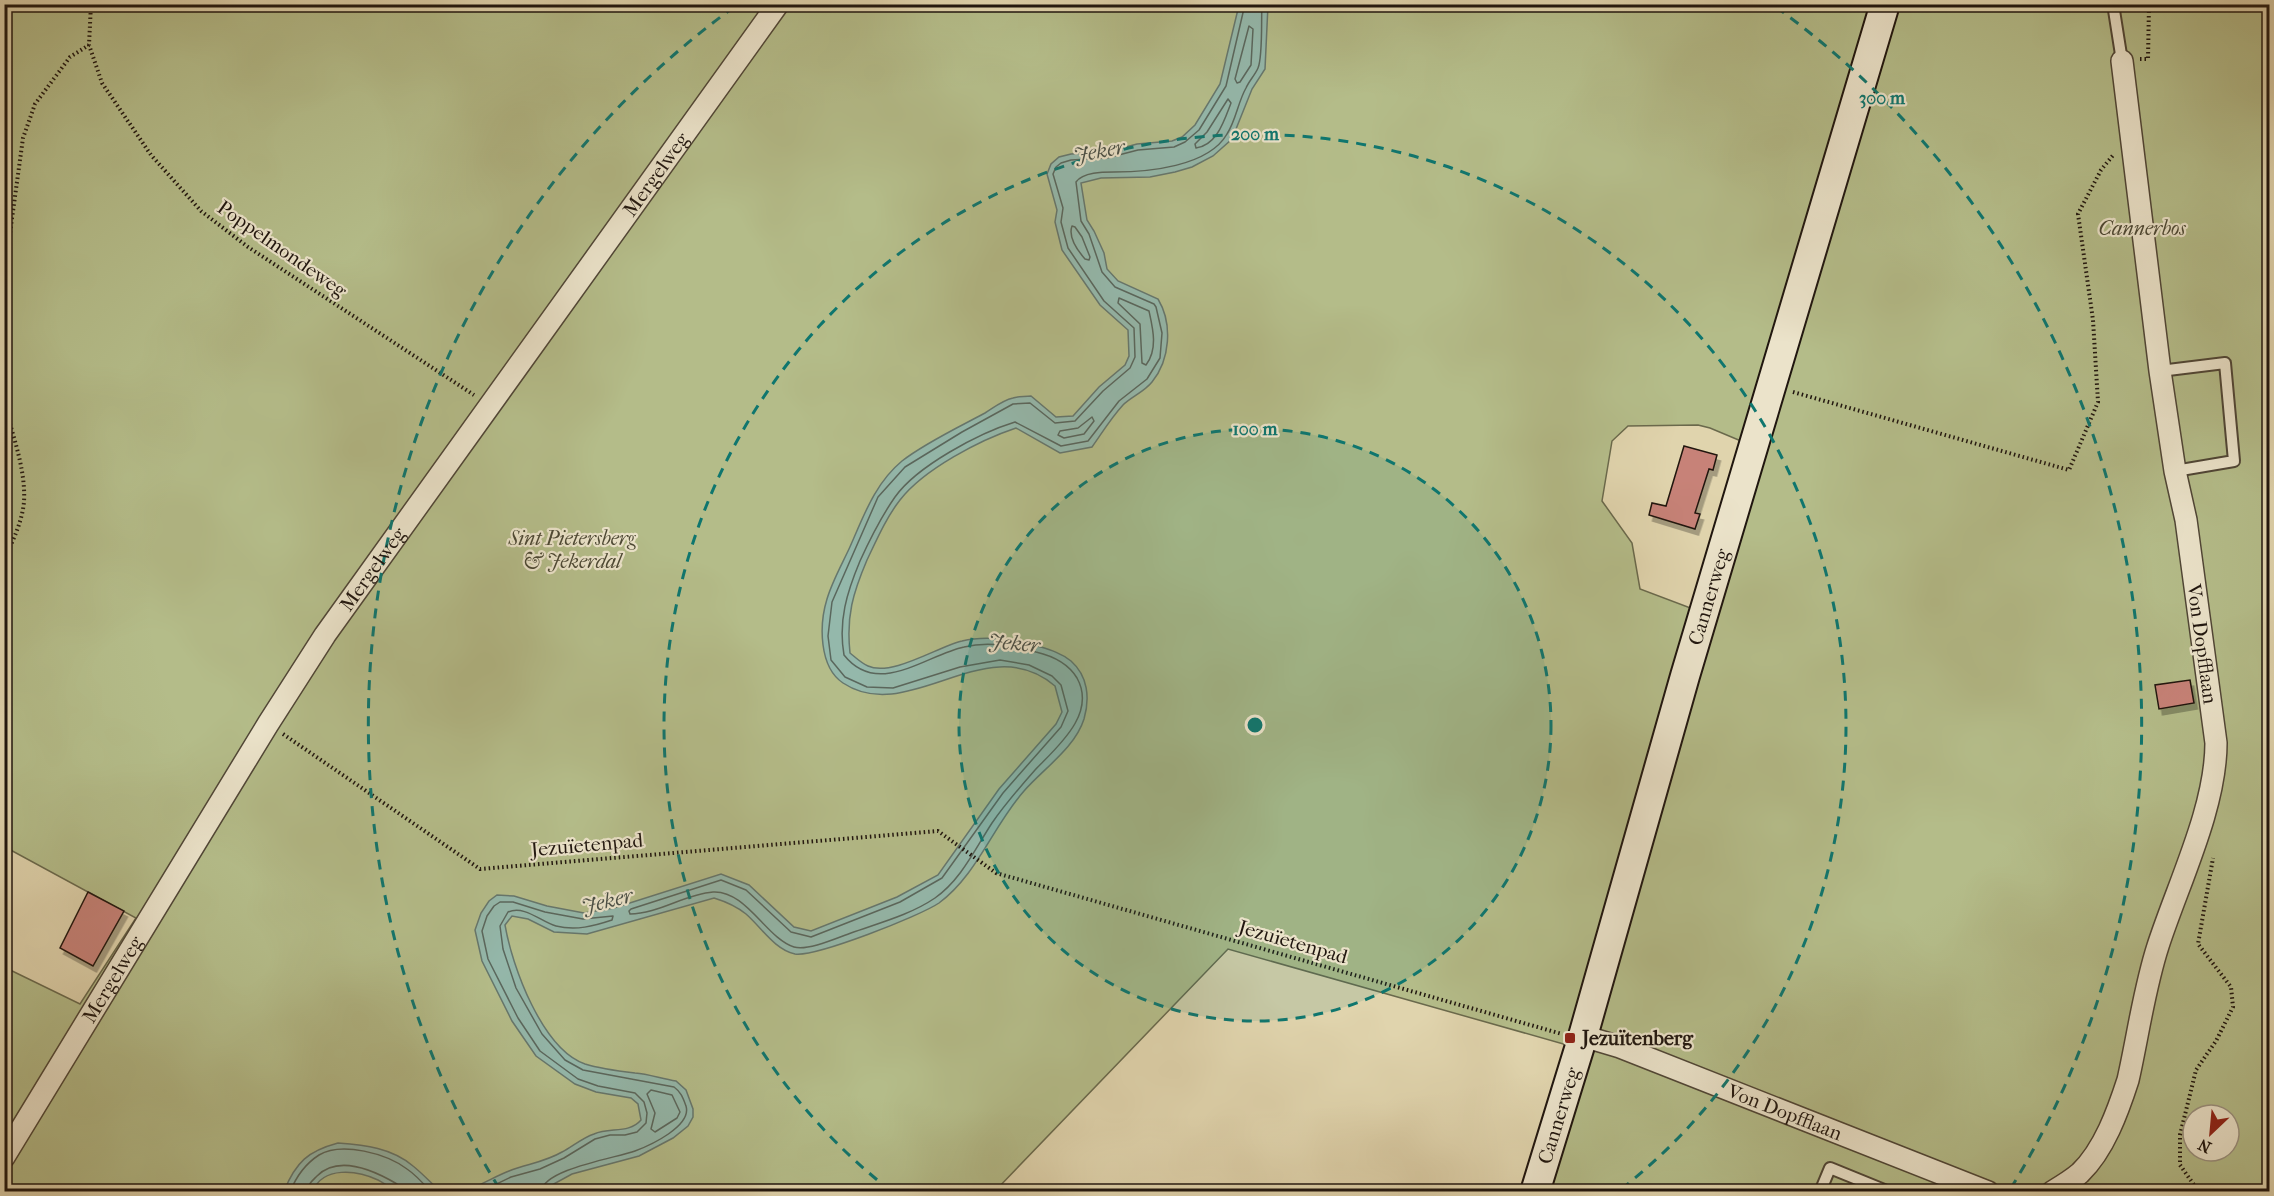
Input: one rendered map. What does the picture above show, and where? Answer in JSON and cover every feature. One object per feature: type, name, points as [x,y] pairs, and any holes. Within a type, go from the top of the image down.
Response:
[{"type":"main road","name":"Cannerweg","points":[[1535,1191],[1885,4]]},
{"type":"street","name":"Mergelweg","points":[[4,1157],[268,724],[325,635],[778,4]]},
{"type":"street","name":"Von Dopfflaan","points":[[2052,1191],[2080,1173],[2091,1159],[2122,1098],[2157,948],[2194,843],[2214,774],[2216,743],[2186,520],[2175,471],[2160,371],[2122,61]]},
{"type":"street","name":"Von Dopfflaan","points":[[1582,1036],[1620,1047],[1988,1191]]},
{"type":"lane","points":[[2113,4],[2122,61]]},
{"type":"lane","points":[[2160,371],[2225,363],[2234,461],[2175,471]]},
{"type":"lane","points":[[1820,1191],[1830,1168],[1889,1191]]},
{"type":"path","name":"Poppelmondeweg","points":[[91,4],[89,45],[102,83],[151,155],[201,211],[248,247],[490,405]]},
{"type":"path","points":[[2122,61],[2148,59],[2149,4]]},
{"type":"path","points":[[4,277],[23,138],[35,104],[70,57],[89,45]]},
{"type":"path","points":[[1771,387],[2069,470],[2098,402],[2092,320],[2078,214],[2101,170],[2115,152],[2133,145]]},
{"type":"path","points":[[4,402],[21,466],[24,502],[16,534],[4,559]]},
{"type":"path","name":"Jezuïetenpad","points":[[268,724],[480,868],[938,831],[996,873],[1566,1035],[1582,1036]]},
{"type":"path","points":[[2194,843],[2214,850],[2198,944],[2231,987],[2234,1008],[2217,1041],[2196,1070],[2180,1135],[2180,1165],[2199,1191]]},
{"type":"green space","name":"Sint Pietersberg & Jekerdal","points":[[5,5],[2269,5],[2269,1191],[1523,1191],[1567,1045],[1228,949],[995,1191],[5,1191],[4,967],[80,1004],[136,918],[5,847]],"holes":[[[1698,425],[1741,441],[1693,609],[1640,589],[1632,543],[1602,501],[1612,441],[1628,426]]]},
{"type":"water","name":"Jeker","points":[[1239,5],[1268,5],[1265,69],[1252,89],[1232,139],[1213,156],[1192,167],[1175,172],[1150,177],[1101,178],[1081,183],[1087,220],[1104,253],[1107,269],[1118,281],[1158,299],[1163,309],[1167,342],[1166,353],[1158,373],[1149,386],[1123,405],[1092,447],[1060,453],[1016,428],[970,448],[923,477],[910,488],[886,521],[854,594],[849,628],[850,653],[868,666],[878,668],[902,664],[952,644],[980,638],[998,638],[1025,643],[1053,651],[1067,658],[1081,673],[1086,688],[1087,703],[1080,730],[1058,758],[1024,791],[964,879],[952,892],[928,909],[845,943],[806,953],[788,952],[775,943],[742,911],[714,898],[587,934],[554,932],[528,919],[512,916],[505,925],[514,962],[532,1004],[555,1042],[585,1064],[676,1081],[686,1090],[693,1109],[693,1117],[688,1126],[673,1138],[639,1156],[572,1174],[541,1191],[463,1191],[509,1171],[543,1161],[600,1132],[625,1129],[641,1120],[638,1104],[631,1098],[596,1092],[575,1084],[536,1056],[512,1021],[482,961],[475,930],[481,913],[489,901],[497,895],[514,896],[547,906],[584,913],[614,908],[721,874],[749,885],[794,927],[811,931],[897,897],[938,875],[999,789],[1056,724],[1062,712],[1055,686],[1029,671],[1002,667],[975,671],[894,694],[868,693],[843,683],[829,667],[825,656],[822,633],[824,609],[834,580],[870,502],[884,480],[902,461],[1002,402],[1015,397],[1031,396],[1056,417],[1073,416],[1099,387],[1125,365],[1129,356],[1128,330],[1100,305],[1062,250],[1055,222],[1057,210],[1047,174],[1051,164],[1059,157],[1107,152],[1137,144],[1172,141],[1182,137],[1195,125],[1220,84]]},
{"type":"water","points":[[338,1143],[368,1146],[396,1155],[413,1166],[440,1191],[403,1192],[370,1177],[341,1172],[324,1177],[313,1191],[284,1191],[293,1172],[304,1159]]},
{"type":"building","points":[[1684,446],[1717,455],[1713,470],[1709,469],[1695,513],[1700,514],[1695,529],[1649,515],[1652,503],[1666,506]]},
{"type":"building","points":[[2190,680],[2194,703],[2159,709],[2155,685]]},
{"type":"building","points":[[88,892],[124,911],[93,966],[60,948]]},
{"type":"place","name":"Jezuïtenberg","points":[[1570,1038]]},
{"type":"park label","name":"Cannerbos","points":[[2142,228]]}]
